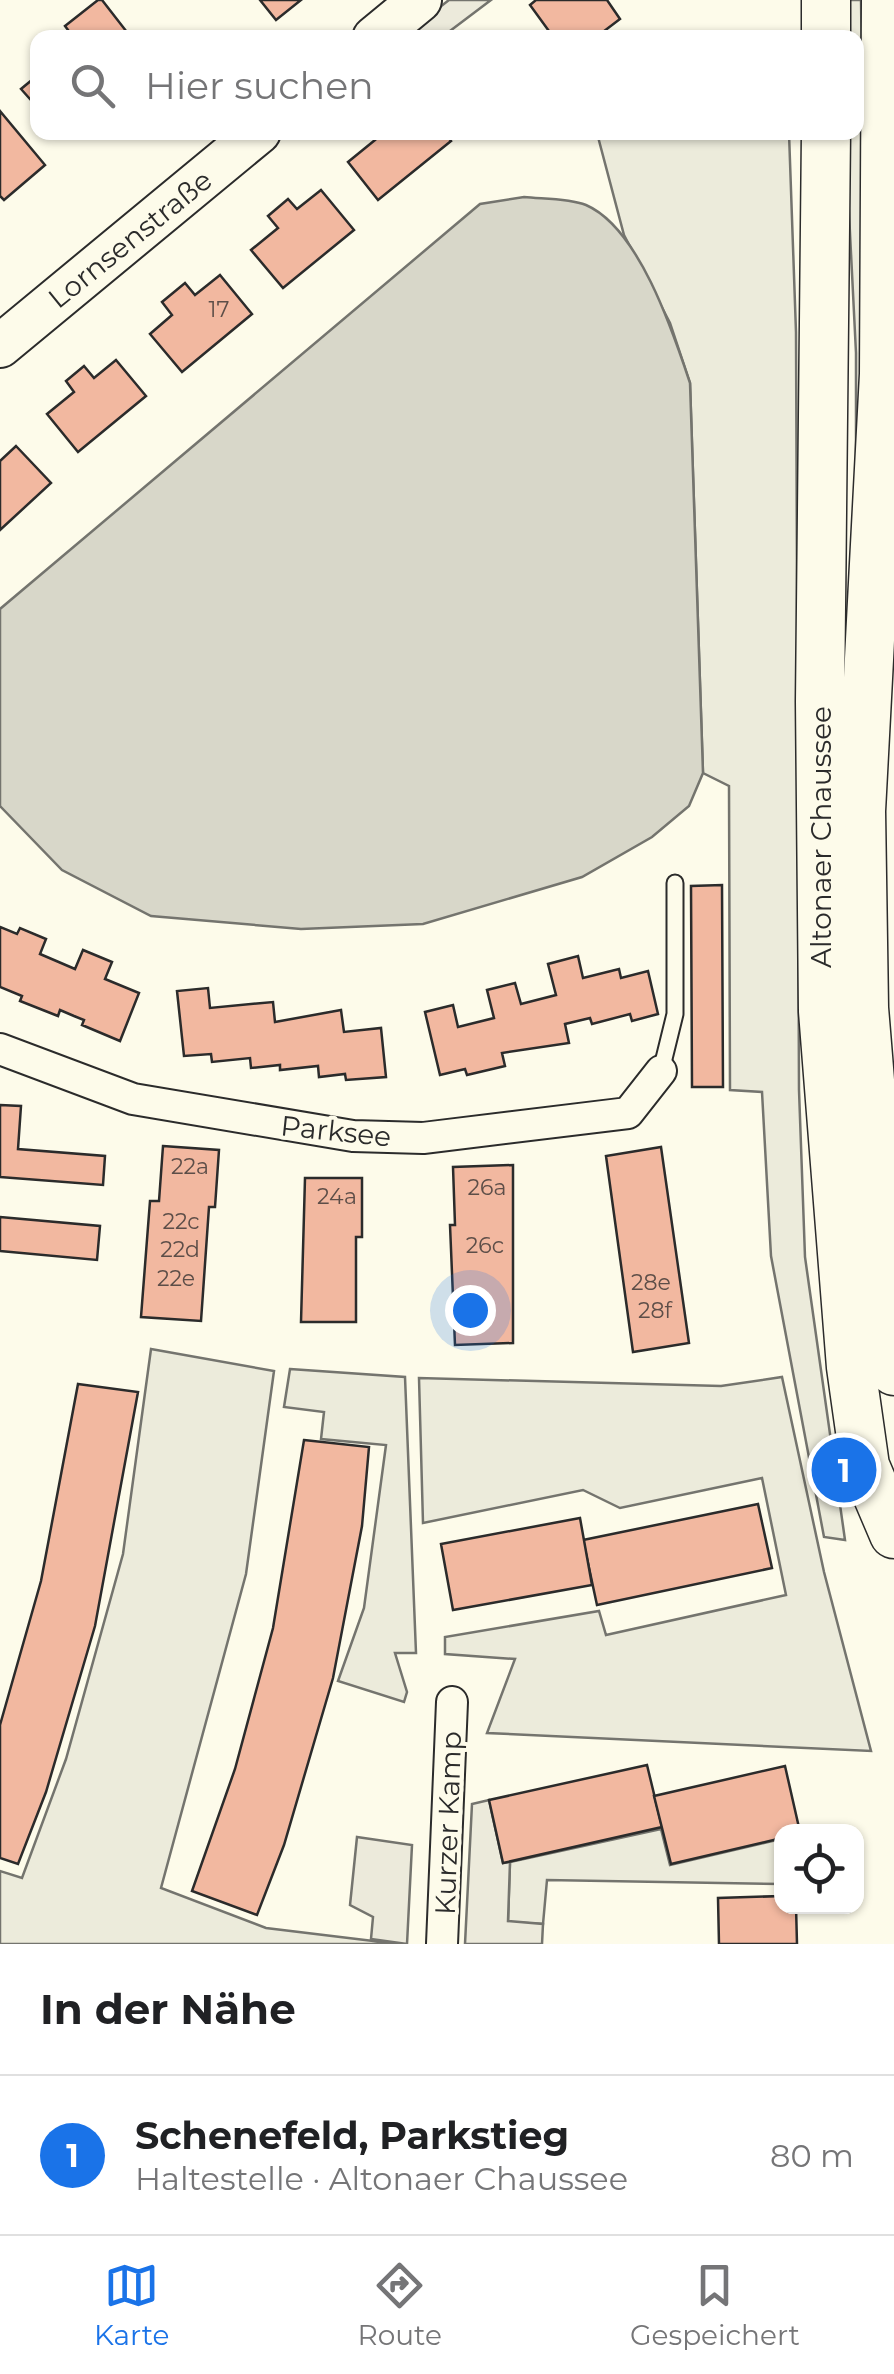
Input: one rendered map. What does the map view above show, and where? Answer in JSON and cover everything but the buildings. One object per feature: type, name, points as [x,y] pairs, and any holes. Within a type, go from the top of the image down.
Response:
[{"type":"main road","points":[[826,0],[826,30]]},
{"type":"main road","name":"Altonaer Chaussee","points":[[886,0],[886,495],[855,627],[819,872],[838,1245],[865,1466],[894,1534]]},
{"type":"main road","name":"Altonaer Chaussee","points":[[826,140],[855,627],[864,1008],[894,1371]]},
{"type":"street","points":[[384,30],[420,0]]},
{"type":"street","name":"Lornsenstraße","points":[[0,346],[249,140]]},
{"type":"street","name":"Parksee","points":[[0,1050],[133,1099],[353,1136],[422,1138],[628,1112],[661,1071]]},
{"type":"street","name":"Kurzer Kamp","points":[[442,1944],[452,1702]]},
{"type":"lane","points":[[661,1071],[674,1014],[675,883]]},
{"type":"shaded area","points":[[449,0],[491,0],[451,30],[410,30]]},
{"type":"shaded area","points":[[844,0],[861,0],[861,30],[844,30]]},
{"type":"shaded area","points":[[599,140],[789,140],[796,332],[799,1090],[805,1257],[845,1540],[824,1537],[771,1256],[762,1092],[730,1090],[729,786],[703,773],[690,383],[670,323],[624,235]]},
{"type":"shaded area","points":[[845,140],[863,140],[866,350],[856,503],[856,353]]},
{"type":"shaded area","points":[[524,197],[586,205],[622,235],[651,284],[690,383],[703,773],[689,806],[652,837],[582,877],[423,924],[301,929],[151,916],[62,870],[0,806],[0,609],[480,204]]},
{"type":"shaded area","points":[[151,1349],[274,1371],[246,1574],[161,1888],[266,1928],[398,1944],[0,1944],[0,1871],[22,1878],[66,1759],[123,1554]]},
{"type":"shaded area","points":[[290,1369],[405,1377],[416,1653],[395,1653],[407,1692],[404,1702],[338,1681],[364,1608],[386,1445],[321,1439],[324,1412],[284,1407]]},
{"type":"shaded area","points":[[782,1377],[824,1572],[871,1751],[487,1733],[515,1659],[445,1654],[445,1637],[599,1611],[606,1635],[786,1595],[762,1478],[620,1508],[583,1490],[423,1523],[419,1378],[721,1386]]},
{"type":"shaded area","points":[[489,1800],[503,1863],[510,1862],[508,1921],[543,1924],[542,1944],[465,1944],[472,1804]]},
{"type":"shaded area","points":[[661,1829],[670,1865],[774,1841],[774,1884],[547,1880],[543,1924],[508,1922],[510,1862]]},
{"type":"shaded area","points":[[357,1837],[412,1845],[407,1944],[371,1939],[373,1917],[350,1905]]},
{"type":"place","name":"Schenefeld, Parkstieg","points":[[844,1470]]}]
